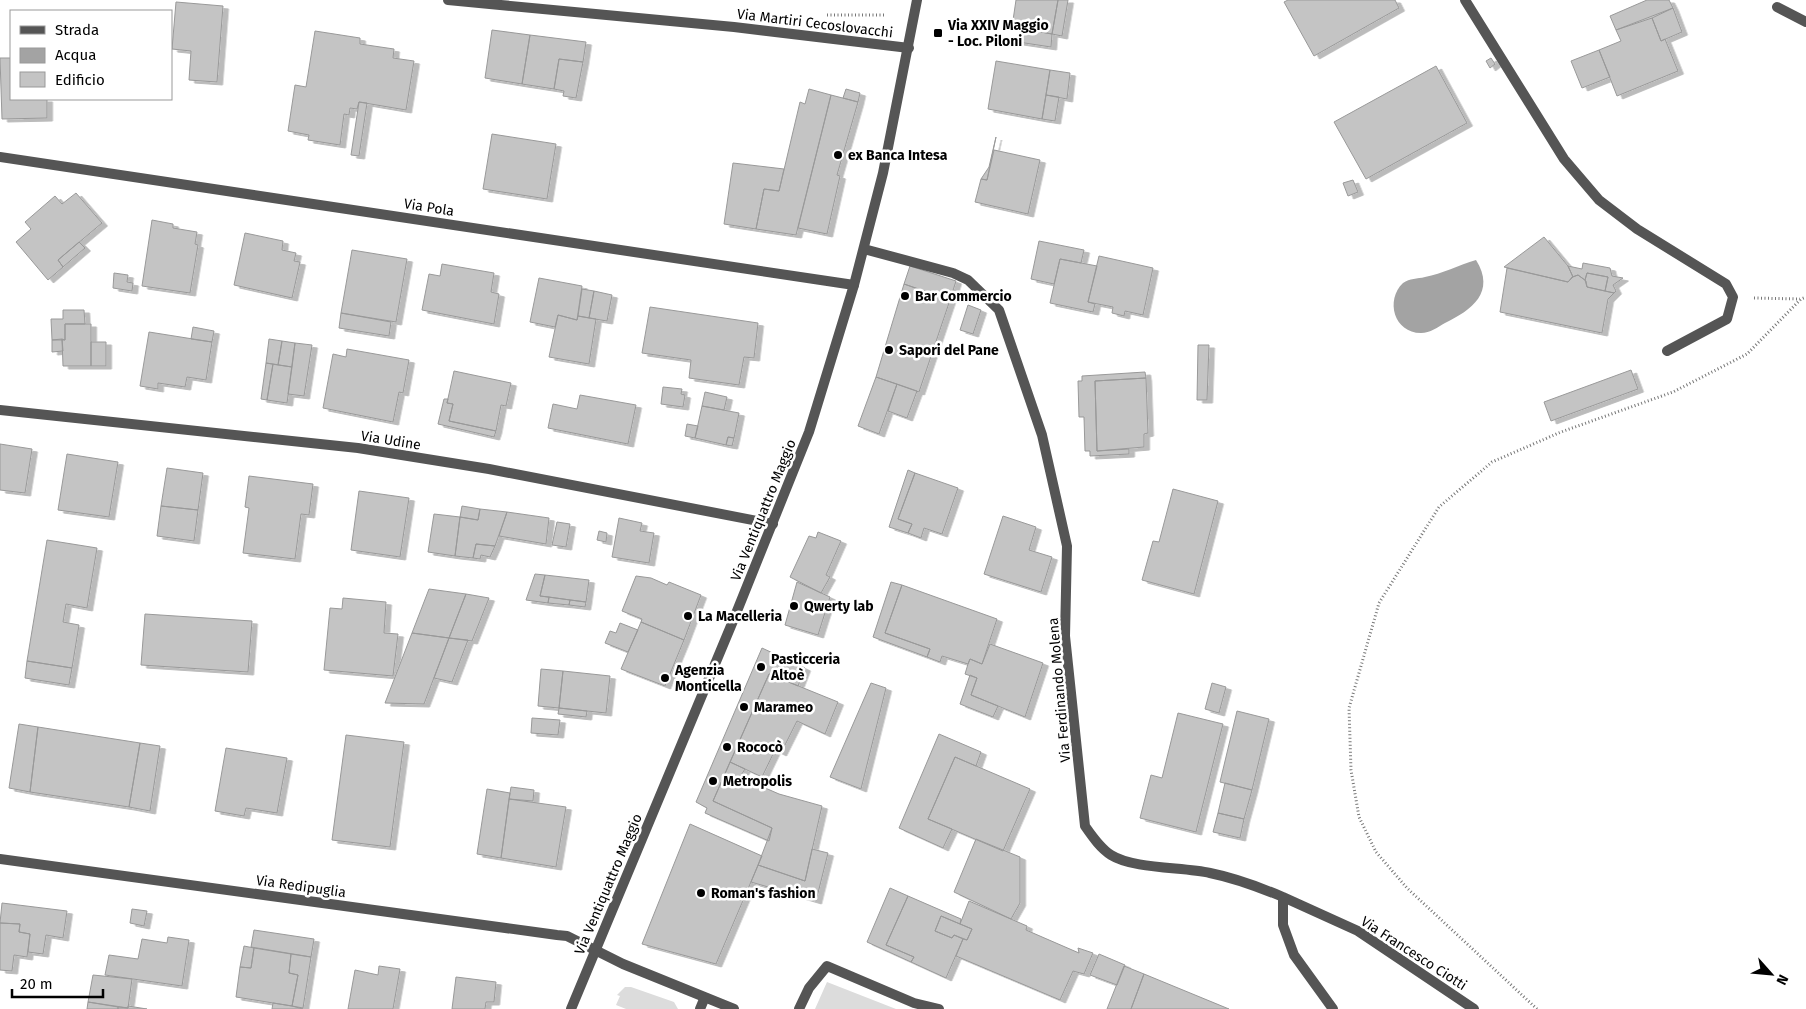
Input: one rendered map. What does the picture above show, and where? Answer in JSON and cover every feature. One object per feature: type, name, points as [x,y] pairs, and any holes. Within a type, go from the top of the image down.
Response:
[{"type":"street","name":"Via Martiri Cecoslovacchi","points":[[448,0],[688,23],[909,48]]},
{"type":"street","name":"Via Ventiquattro Maggio","points":[[571,1009],[773,524],[809,432],[864,249],[883,173],[918,0]]},
{"type":"street","points":[[1465,0],[1564,159],[1600,200],[1638,229],[1726,284],[1733,297],[1727,319],[1667,350]]},
{"type":"street","points":[[1777,7],[1806,22]]},
{"type":"street","name":"Via Pola","points":[[0,157],[854,285]]},
{"type":"street","name":"Via Ferdinando Molena","points":[[864,249],[953,273],[968,280],[999,310],[1042,435],[1067,546],[1065,636],[1085,826],[1096,841],[1117,858],[1130,862],[1208,872],[1246,882],[1283,897]]},
{"type":"street","name":"Via Udine","points":[[0,410],[358,448],[489,469],[773,524]]},
{"type":"street","name":"Via Redipuglia","points":[[0,859],[567,936],[623,964],[734,1009]]},
{"type":"street","points":[[1283,897],[1283,924],[1294,955],[1333,1009]]},
{"type":"street","name":"Via Francesco Ciotti","points":[[1283,897],[1358,931],[1474,1009]]},
{"type":"street","points":[[799,1009],[809,988],[827,966],[914,1003],[939,1009]]},
{"type":"street","points":[[700,1009],[705,997]]},
{"type":"path","points":[[1537,1009],[1407,888],[1376,852],[1358,817],[1351,770],[1349,708],[1379,604],[1439,507],[1492,462],[1561,432],[1673,392],[1747,354],[1806,296]]},
{"type":"path","points":[[1733,297],[1801,299]]},
{"type":"shaded area","points":[[827,982],[896,1009],[815,1009]]},
{"type":"shaded area","points":[[625,987],[631,987],[674,1002],[678,1009],[626,1009],[616,1005],[620,996],[617,995]]},
{"type":"water","points":[[1476,260],[1482,271],[1483,282],[1482,291],[1472,306],[1434,330],[1421,333],[1412,332],[1404,328],[1395,314],[1394,306],[1397,290],[1403,283],[1411,279],[1438,274]]},
{"type":"building","points":[[1016,0],[1058,0],[1052,34],[1012,27]]},
{"type":"building","points":[[1058,0],[1068,0],[1062,36],[1052,34]]},
{"type":"building","points":[[1288,0],[1395,0],[1399,8],[1314,56],[1284,2]]},
{"type":"building","points":[[1647,0],[1669,0],[1673,8],[1616,30],[1610,16]]},
{"type":"building","points":[[176,2],[223,6],[217,82],[189,80],[191,51],[172,49]]},
{"type":"building","points":[[1673,8],[1682,32],[1661,41],[1652,18]]},
{"type":"building","points":[[1652,18],[1661,41],[1665,39],[1678,71],[1617,96],[1599,50],[1621,41],[1616,30]]},
{"type":"building","points":[[1020,28],[1052,34],[1051,47],[1018,42]]},
{"type":"building","points":[[492,30],[530,35],[522,84],[485,78]]},
{"type":"building","points":[[315,31],[360,38],[360,44],[394,49],[393,58],[414,61],[406,110],[359,102],[357,109],[350,108],[349,115],[344,114],[340,145],[308,140],[309,135],[288,131],[295,85],[306,87]]},
{"type":"building","points":[[530,35],[586,42],[583,62],[559,59],[554,89],[522,84]]},
{"type":"building","points":[[1599,50],[1610,77],[1582,88],[1571,61]]},
{"type":"building","points":[[0,58],[10,58],[10,100],[47,100],[47,118],[2,119]]},
{"type":"building","points":[[1491,58],[1495,64],[1490,68],[1486,61]]},
{"type":"building","points":[[559,59],[583,62],[576,98],[563,96],[564,91],[554,89]]},
{"type":"building","points":[[996,61],[1050,70],[1042,119],[988,109]]},
{"type":"building","points":[[1436,66],[1467,123],[1366,179],[1334,122]]},
{"type":"building","points":[[1050,70],[1070,73],[1067,99],[1046,95]]},
{"type":"building","points":[[809,89],[831,95],[796,235],[756,229],[764,189],[779,191],[800,102],[805,104]]},
{"type":"building","points":[[846,89],[860,93],[858,102],[843,98]]},
{"type":"building","points":[[831,95],[858,102],[837,175],[840,176],[827,234],[798,228]]},
{"type":"building","points":[[1046,95],[1059,97],[1055,121],[1042,119]]},
{"type":"building","points":[[359,102],[367,103],[359,156],[351,155]]},
{"type":"building","points":[[492,134],[556,144],[547,199],[483,189]]},
{"type":"building","points":[[996,137],[987,180],[981,179],[989,167]]},
{"type":"building","points":[[994,150],[1040,160],[1028,214],[975,202],[981,179],[987,180]]},
{"type":"building","points":[[733,163],[784,169],[779,191],[764,189],[756,229],[724,224]]},
{"type":"building","points":[[1353,180],[1358,192],[1348,196],[1343,183]]},
{"type":"building","points":[[76,193],[102,223],[58,260],[63,267],[48,280],[16,242],[31,229],[25,222],[55,196],[62,204]]},
{"type":"building","points":[[152,220],[173,224],[173,228],[197,232],[195,244],[198,245],[190,293],[142,286]]},
{"type":"building","points":[[245,233],[283,241],[282,250],[296,253],[294,261],[300,262],[292,298],[234,285]]},
{"type":"building","points":[[1544,237],[1568,266],[1573,277],[1568,282],[1504,267]]},
{"type":"building","points":[[1039,241],[1084,250],[1081,263],[1060,259],[1054,284],[1031,279]]},
{"type":"building","points":[[79,242],[85,248],[63,267],[58,260]]},
{"type":"building","points":[[352,250],[407,259],[396,322],[341,313]]},
{"type":"building","points":[[1099,256],[1153,268],[1143,315],[1125,311],[1124,316],[1112,313],[1113,307],[1088,302]]},
{"type":"building","points":[[1060,259],[1097,266],[1088,302],[1095,304],[1093,312],[1050,303]]},
{"type":"building","points":[[1583,263],[1610,268],[1612,276],[1623,278],[1613,285],[1616,291],[1614,293],[1605,291],[1608,277],[1587,273],[1585,280],[1578,275],[1573,277],[1568,266],[1582,269]]},
{"type":"building","points":[[442,264],[494,273],[491,292],[499,294],[494,324],[422,310],[429,274],[440,276]]},
{"type":"building","points":[[910,266],[956,281],[950,300],[904,284]]},
{"type":"building","points":[[1507,268],[1568,282],[1572,277],[1578,275],[1586,281],[1587,287],[1614,293],[1608,299],[1602,333],[1500,312]]},
{"type":"building","points":[[114,273],[128,275],[127,282],[133,283],[132,291],[113,288]]},
{"type":"building","points":[[1587,273],[1608,277],[1605,291],[1587,287],[1585,280]]},
{"type":"building","points":[[539,278],[582,286],[577,320],[558,315],[555,327],[530,322]]},
{"type":"building","points":[[904,284],[950,300],[919,392],[876,377]]},
{"type":"building","points":[[582,289],[594,291],[589,318],[578,316]]},
{"type":"building","points":[[594,291],[612,295],[607,321],[589,318]]},
{"type":"building","points":[[968,305],[981,310],[973,334],[960,330]]},
{"type":"building","points":[[650,307],[758,323],[754,358],[744,357],[739,385],[689,378],[691,360],[642,353]]},
{"type":"building","points":[[63,310],[84,310],[85,324],[65,324],[65,340],[52,340],[51,319],[63,319]]},
{"type":"building","points":[[341,313],[391,322],[389,336],[339,328]]},
{"type":"building","points":[[558,315],[577,320],[578,316],[596,319],[589,364],[549,357]]},
{"type":"building","points":[[65,324],[91,324],[91,366],[63,366],[62,339],[65,340]]},
{"type":"building","points":[[193,327],[214,331],[212,342],[191,339]]},
{"type":"building","points":[[149,332],[212,342],[206,380],[187,377],[185,387],[158,383],[158,389],[140,386]]},
{"type":"building","points":[[62,339],[63,351],[52,352],[52,340]]},
{"type":"building","points":[[269,339],[282,341],[278,365],[266,363]]},
{"type":"building","points":[[282,341],[295,343],[292,367],[278,365]]},
{"type":"building","points":[[91,342],[106,342],[106,366],[91,366]]},
{"type":"building","points":[[295,343],[312,345],[304,396],[288,394]]},
{"type":"building","points":[[1198,345],[1209,345],[1207,400],[1197,400]]},
{"type":"building","points":[[347,349],[409,360],[403,393],[399,392],[393,422],[323,408],[333,354],[346,357]]},
{"type":"building","points":[[266,363],[273,364],[267,400],[261,399]]},
{"type":"building","points":[[273,364],[292,367],[287,403],[267,400]]},
{"type":"building","points":[[1631,370],[1638,389],[1551,421],[1544,402]]},
{"type":"building","points":[[454,371],[511,383],[506,406],[501,405],[496,431],[449,421],[453,404],[447,403]]},
{"type":"building","points":[[1145,372],[1146,378],[1095,381],[1097,451],[1129,449],[1129,454],[1090,456],[1090,451],[1085,451],[1084,417],[1079,417],[1078,381],[1082,381],[1082,376]]},
{"type":"building","points":[[876,377],[897,384],[879,434],[858,426]]},
{"type":"building","points":[[1146,378],[1148,433],[1144,434],[1144,447],[1097,451],[1095,381]]},
{"type":"building","points":[[897,384],[917,391],[907,418],[888,411]]},
{"type":"building","points":[[663,387],[682,389],[681,394],[685,395],[683,407],[661,404]]},
{"type":"building","points":[[705,392],[727,397],[724,410],[702,406]]},
{"type":"building","points":[[580,395],[636,405],[628,444],[548,428],[553,404],[577,409]]},
{"type":"building","points":[[444,399],[448,399],[447,403],[453,404],[449,421],[496,431],[494,437],[438,424]]},
{"type":"building","points":[[702,406],[739,413],[734,438],[728,437],[726,445],[695,438]]},
{"type":"building","points":[[687,424],[698,426],[695,438],[685,436]]},
{"type":"building","points":[[728,437],[734,438],[732,446],[726,445]]},
{"type":"building","points":[[0,444],[32,449],[25,493],[0,490]]},
{"type":"building","points":[[67,454],[118,462],[109,517],[58,510]]},
{"type":"building","points":[[167,468],[203,473],[198,510],[161,506]]},
{"type":"building","points":[[908,470],[915,473],[898,519],[912,524],[908,533],[889,527]]},
{"type":"building","points":[[915,473],[958,488],[942,534],[924,528],[921,538],[908,533],[912,524],[898,519]]},
{"type":"building","points":[[249,476],[313,484],[309,515],[301,514],[295,559],[243,553],[249,508],[245,507]]},
{"type":"building","points":[[1173,489],[1218,501],[1194,594],[1142,580],[1153,541],[1159,542]]},
{"type":"building","points":[[359,491],[409,498],[400,557],[351,550]]},
{"type":"building","points":[[161,506],[198,510],[194,541],[157,536]]},
{"type":"building","points":[[462,506],[480,509],[478,520],[460,517]]},
{"type":"building","points":[[480,509],[507,512],[495,546],[476,544],[473,558],[455,556],[460,517],[478,520]]},
{"type":"building","points":[[507,512],[549,518],[546,544],[499,536]]},
{"type":"building","points":[[434,514],[460,517],[455,556],[428,552]]},
{"type":"building","points":[[1003,516],[1036,527],[1029,550],[1052,557],[1041,592],[984,574]]},
{"type":"building","points":[[619,518],[642,523],[640,531],[654,533],[649,563],[612,557]]},
{"type":"building","points":[[557,522],[570,524],[566,547],[552,545]]},
{"type":"building","points":[[599,531],[607,533],[606,542],[597,540]]},
{"type":"building","points":[[818,532],[841,541],[826,575],[830,577],[821,593],[790,577],[809,536],[816,538]]},
{"type":"building","points":[[47,540],[97,548],[87,608],[66,604],[63,622],[79,625],[72,668],[27,661]]},
{"type":"building","points":[[476,544],[495,546],[490,557],[481,555],[480,559],[473,558]]},
{"type":"building","points":[[535,574],[545,575],[540,596],[549,597],[548,603],[526,600]]},
{"type":"building","points":[[545,575],[589,580],[586,602],[540,596]]},
{"type":"building","points":[[636,576],[651,578],[667,585],[669,582],[701,595],[684,640],[641,622],[642,619],[622,611]]},
{"type":"building","points":[[797,582],[830,597],[818,635],[785,625]]},
{"type":"building","points":[[891,582],[902,585],[885,633],[930,649],[927,657],[873,637]]},
{"type":"building","points":[[902,585],[997,619],[982,664],[970,659],[968,664],[942,656],[940,662],[927,657],[930,649],[885,633]]},
{"type":"building","points":[[429,589],[466,594],[449,638],[412,633]]},
{"type":"building","points":[[466,594],[489,598],[472,641],[449,638]]},
{"type":"building","points":[[549,597],[570,600],[569,605],[548,603]]},
{"type":"building","points":[[343,598],[386,602],[384,633],[398,634],[393,676],[324,670],[330,608],[342,609]]},
{"type":"building","points":[[570,600],[586,602],[585,607],[569,605]]},
{"type":"building","points":[[145,614],[252,621],[248,672],[141,665]]},
{"type":"building","points":[[641,622],[684,640],[665,686],[621,669]]},
{"type":"building","points":[[620,623],[638,630],[628,652],[605,643],[610,631],[616,633]]},
{"type":"building","points":[[412,633],[449,638],[424,704],[385,703]]},
{"type":"building","points":[[449,638],[468,640],[452,682],[434,678]]},
{"type":"building","points":[[990,644],[1043,663],[1025,717],[971,695],[977,678],[965,674],[968,664],[970,659],[982,664]]},
{"type":"building","points":[[762,648],[805,668],[798,686],[769,674],[713,801],[772,828],[769,841],[705,813],[707,808],[696,802]]},
{"type":"building","points":[[27,661],[72,668],[69,685],[25,678]]},
{"type":"building","points":[[541,669],[563,671],[559,708],[538,706]]},
{"type":"building","points":[[563,671],[610,676],[606,713],[559,708]]},
{"type":"building","points":[[769,674],[838,702],[825,734],[797,721],[781,753],[775,750],[762,777],[730,762]]},
{"type":"building","points":[[970,675],[977,678],[971,695],[998,706],[993,717],[960,704]]},
{"type":"building","points":[[871,683],[886,688],[861,789],[830,777]]},
{"type":"building","points":[[1212,683],[1226,687],[1219,713],[1205,709]]},
{"type":"building","points":[[559,708],[587,711],[586,717],[558,714]]},
{"type":"building","points":[[1237,711],[1269,719],[1252,790],[1220,782]]},
{"type":"building","points":[[1178,713],[1223,724],[1196,832],[1140,818],[1151,775],[1162,778]]},
{"type":"building","points":[[532,718],[560,720],[558,735],[531,733]]},
{"type":"building","points":[[19,724],[38,727],[30,792],[9,788]]},
{"type":"building","points":[[38,727],[140,743],[129,807],[30,792]]},
{"type":"building","points":[[939,734],[981,752],[976,766],[955,757],[928,819],[952,829],[943,848],[899,828]]},
{"type":"building","points":[[346,735],[404,742],[390,847],[332,840]]},
{"type":"building","points":[[140,743],[160,746],[150,811],[129,807]]},
{"type":"building","points":[[226,748],[287,758],[277,813],[246,808],[244,816],[215,811]]},
{"type":"building","points":[[955,757],[1030,789],[1003,851],[928,819]]},
{"type":"building","points":[[730,762],[745,769],[740,777],[779,794],[822,806],[805,881],[758,865],[772,828],[713,801]]},
{"type":"building","points":[[1225,783],[1252,790],[1244,819],[1218,813]]},
{"type":"building","points":[[511,787],[534,790],[533,801],[509,799]]},
{"type":"building","points":[[487,789],[510,793],[501,858],[477,854]]},
{"type":"building","points":[[509,799],[566,807],[556,867],[501,858]]},
{"type":"building","points":[[1218,813],[1244,819],[1240,838],[1213,832]]},
{"type":"building","points":[[690,824],[762,856],[716,964],[642,944]]},
{"type":"building","points":[[976,839],[1020,857],[1020,903],[1011,919],[954,892]]},
{"type":"building","points":[[812,849],[828,853],[816,901],[751,882],[758,865],[805,881]]},
{"type":"building","points":[[890,888],[908,896],[886,945],[914,957],[911,962],[867,942]]},
{"type":"building","points":[[908,896],[961,919],[960,924],[941,916],[935,931],[952,938],[954,935],[963,939],[946,978],[911,962],[914,957],[886,945]]},
{"type":"building","points":[[969,901],[1027,926],[1026,930],[1079,953],[1078,948],[1093,953],[1084,974],[1073,971],[1060,1000],[956,956],[963,939],[967,940],[972,929],[960,924]]},
{"type":"building","points":[[2,903],[67,911],[63,938],[46,935],[43,954],[28,952],[30,934],[19,932],[20,924],[0,923]]},
{"type":"building","points":[[132,909],[147,911],[144,926],[130,923]]},
{"type":"building","points":[[941,916],[972,929],[967,940],[954,935],[952,938],[935,931]]},
{"type":"building","points":[[0,923],[20,924],[19,932],[30,934],[27,957],[14,955],[12,971],[0,970]]},
{"type":"building","points":[[254,930],[314,939],[311,957],[251,947]]},
{"type":"building","points":[[168,937],[189,940],[182,986],[105,975],[109,955],[138,959],[142,939],[167,943]]},
{"type":"building","points":[[244,946],[254,948],[251,968],[240,967]]},
{"type":"building","points":[[254,948],[291,954],[289,973],[298,975],[292,1006],[236,997],[240,967],[251,968]]},
{"type":"building","points":[[291,954],[311,957],[303,1008],[292,1006],[298,975],[289,973]]},
{"type":"building","points":[[1099,954],[1125,965],[1117,985],[1090,975]]},
{"type":"building","points":[[379,966],[400,969],[393,1009],[348,1009],[355,970],[378,975]]},
{"type":"building","points":[[1124,966],[1144,974],[1131,1009],[1107,1009]]},
{"type":"building","points":[[1144,974],[1229,1009],[1131,1009]]},
{"type":"building","points":[[93,975],[132,979],[128,1008],[88,1002]]},
{"type":"building","points":[[456,977],[496,982],[494,1002],[486,1002],[485,1009],[452,1009]]},
{"type":"building","points":[[88,1002],[118,1007],[118,1009],[87,1009]]},
{"type":"building","points":[[273,1003],[292,1006],[303,1009],[272,1009]]},
{"type":"building","points":[[128,1006],[147,1009],[118,1009],[118,1007],[128,1008]]},
{"type":"place","name":"Via XXIV Maggio - Loc. Piloni","points":[[938,33]]},
{"type":"place","name":"ex Banca Intesa","points":[[838,155]]},
{"type":"place","name":"Bar Commercio","points":[[905,296]]},
{"type":"place","name":"Sapori del Pane","points":[[889,350]]},
{"type":"place","name":"Qwerty lab","points":[[794,606]]},
{"type":"place","name":"La Macelleria","points":[[688,616]]},
{"type":"place","name":"Pasticceria Altoè","points":[[761,667]]},
{"type":"place","name":"Agenzia Monticella","points":[[665,678]]},
{"type":"place","name":"Marameo","points":[[744,707]]},
{"type":"place","name":"Rococò","points":[[727,747]]},
{"type":"place","name":"Metropolis","points":[[713,781]]},
{"type":"place","name":"Roman's fashion","points":[[701,893]]}]
